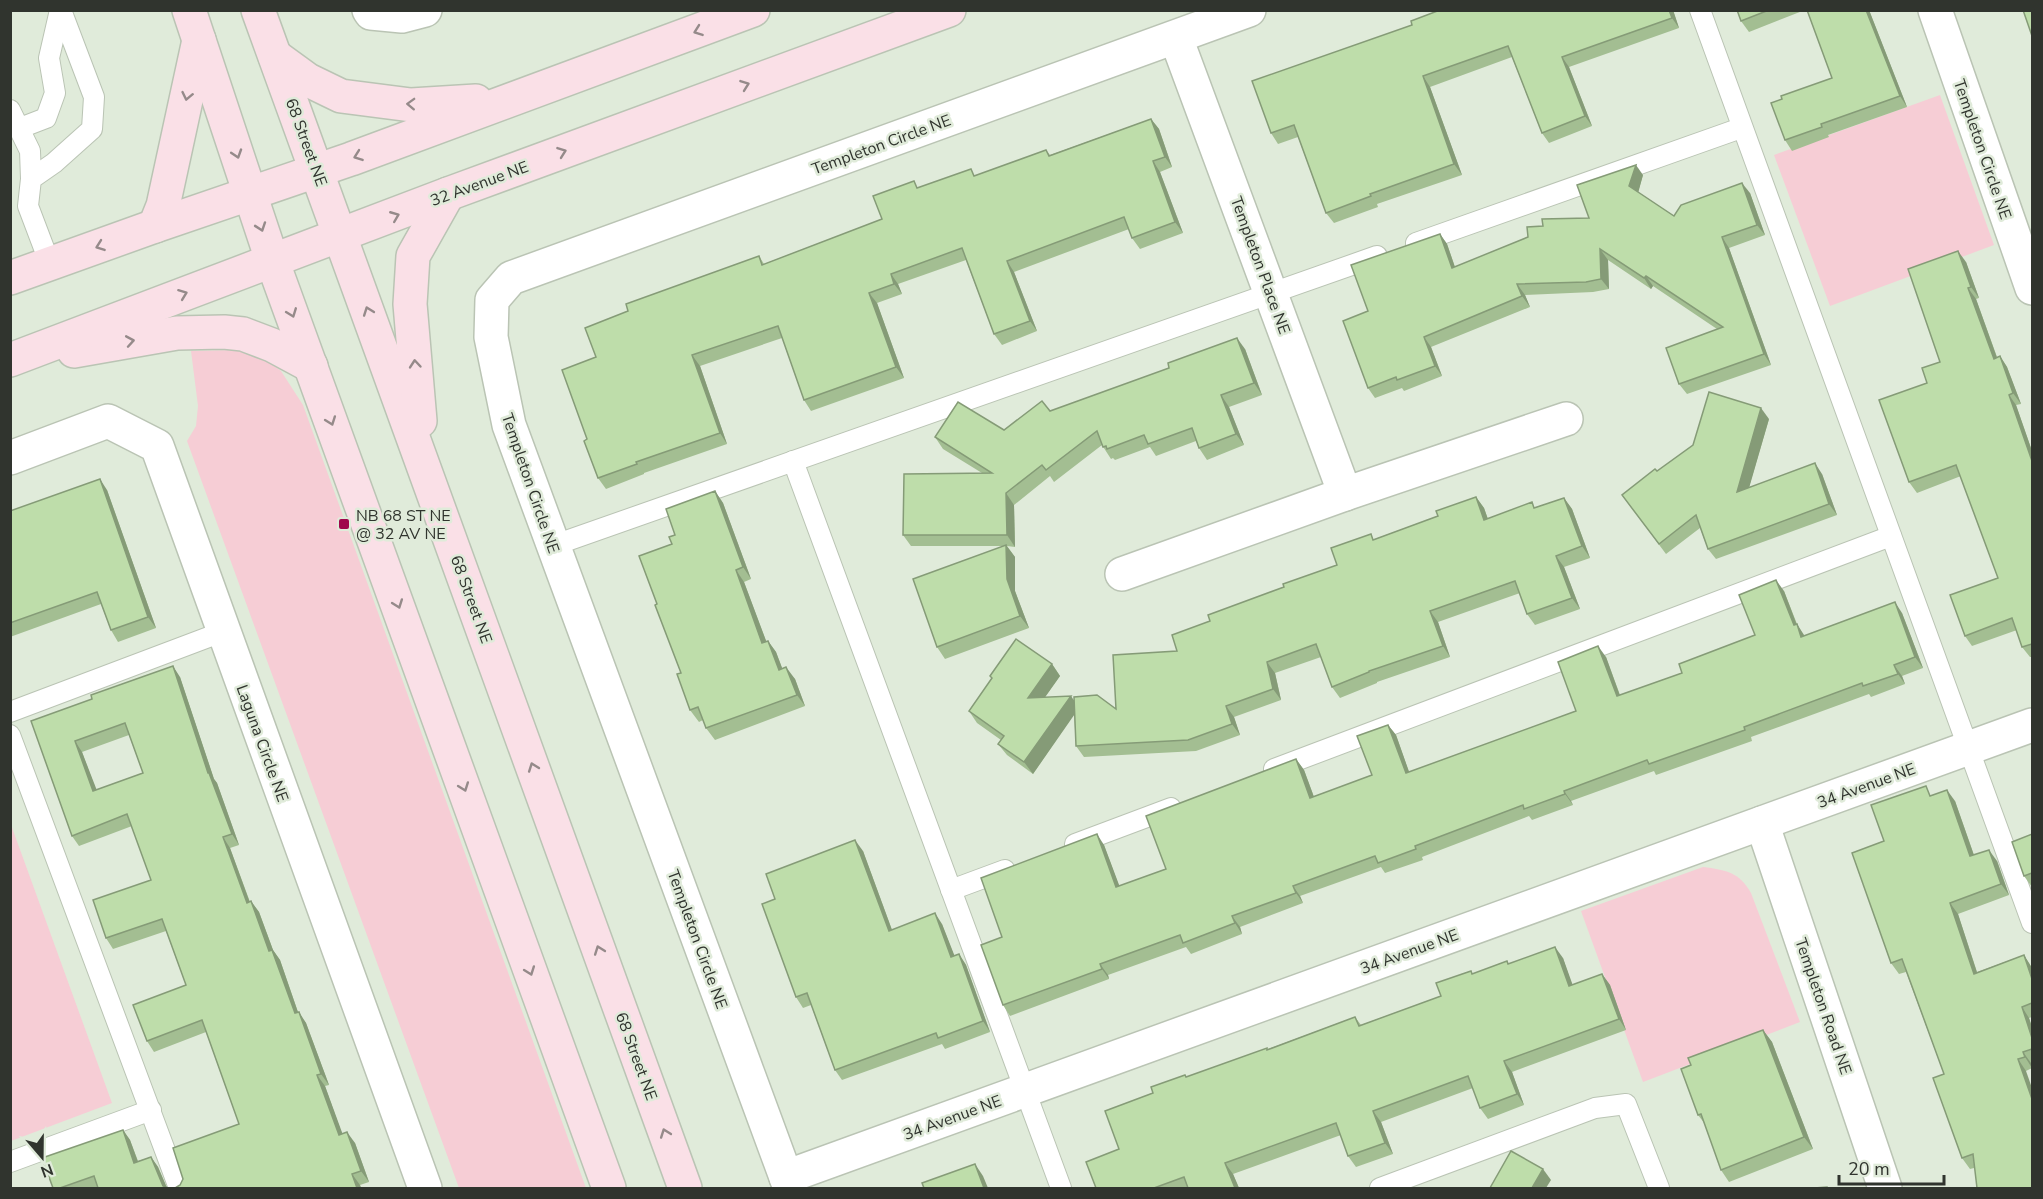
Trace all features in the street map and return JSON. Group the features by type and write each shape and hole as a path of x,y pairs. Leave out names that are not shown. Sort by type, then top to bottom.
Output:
{"main road":[{"name":"68 Street NE","path":"258,10 685,1188"},
{"path":"10,279 753,10"},
{"name":"32 Avenue NE","path":"10,361 448,194 949,10"},
{"path":"194,24 272,260 609,1188"},
{"path":"154,226 163,206 194,24"},
{"path":"275,56 308,80 341,96 411,105 511,99"},
{"path":"424,465 410,304 412,256 448,194"},
{"path":"10,361 177,333 225,332 243,334 272,345 311,366"}],"street":[{"path":"369,10 371,13 402,15 425,10"},
{"name":"Templeton Circle NE","path":"788,1183 509,425 490,337 492,300 511,278 1249,10"},
{"name":"Templeton Circle NE","path":"1935,10 2019,210 2032,288"},
{"name":"Templeton Place NE","path":"1176,38 1345,494"},
{"path":"1122,574 1345,494 1566,419"},
{"name":"Laguna Circle NE","path":"10,458 108,421 156,446 425,1188"},
{"name":"34 Avenue NE","path":"788,1183 1025,1090 2032,725"},
{"name":"Templeton Road NE","path":"1762,823 1885,1188"}],"lane":[{"path":"20,129 46,118 55,93 49,58 61,10"},
{"path":"30,179 54,163 92,129 94,97 61,10"},
{"path":"1700,10 1741,128 2032,922"},
{"path":"10,110 30,151 28,206 50,264"},
{"path":"552,546 1741,128"},
{"path":"793,461 1061,1188"},
{"path":"1253,777 1891,536"},
{"path":"10,712 222,632"},
{"path":"10,735 152,1110 179,1188"},
{"path":"1052,852 1186,802"},
{"path":"951,890 1018,865"},
{"path":"1380,1188 1595,1108 1626,1104 1659,1188"},
{"path":"10,1162 152,1110"}],"shaded area":[{"path":"1940,95 1994,245 1830,306 1774,155"},
{"path":"234,350 259,354 281,371 303,405 586,1188 459,1188 187,441 196,426 198,406 191,351"},
{"path":"10,822 112,1103 11,1141 10,1141"},
{"path":"1703,867 1719,869 1737,876 1751,893 1800,1022 1643,1082 1581,911"}],"building":[{"path":"1440,10 1669,10 1672,18 1562,57 1585,116 1542,133 1508,46 1423,76 1454,164 1370,194 1371,196 1326,213 1294,125 1271,133 1252,81 1412,25 1411,21"},
{"path":"1737,10 1769,10 1741,21"},
{"path":"1807,10 1866,10 1900,96 1821,124 1822,127 1785,140 1771,103 1782,99 1781,96 1832,78"},
{"path":"2023,10 2032,10 2032,36"},
{"path":"1151,119 1165,157 1153,161 1175,222 1132,238 1124,217 1007,261 1030,321 994,334 962,248 891,274 894,284 869,293 896,367 804,400 778,326 692,355 720,433 636,462 637,464 598,478 584,441 587,439 562,370 596,357 585,328 628,311 626,304 759,256 762,265 882,219 873,196 914,181 917,188 971,169 974,176 1046,150 1049,156"},
{"path":"1636,165 1629,186 1674,216 1681,205 1742,183 1757,225 1722,237 1764,354 1679,384 1666,348 1723,327 1646,276 1644,278 1600,249 1601,279 1586,282 1517,284 1522,296 1424,337 1435,366 1368,388 1343,321 1368,311 1351,265 1440,234 1452,268 1528,237 1527,227 1543,226 1542,219 1589,218 1577,185"},
{"path":"1958,251 1971,287 1968,288 1994,359 2000,356 2013,393 2009,395 2032,461 2032,644 2022,647 2012,618 1965,636 1950,595 1998,578 1956,465 1909,482 1879,400 1927,383 1922,368 1940,362 1908,269"},
{"path":"1237,338 1254,383 1221,395 1236,434 1199,448 1192,428 1148,444 1144,435 1107,449 1106,446 1103,447 1097,431 1046,470 1042,465 1006,493 1007,535 903,535 904,474 992,473 935,437 958,402 1004,430 1042,401 1050,411 1169,368 1168,363"},
{"path":"1709,392 1761,408 1737,492 1815,463 1829,504 1708,549 1696,515 1659,544 1622,495 1655,469 1657,471 1693,445"},
{"path":"100,479 148,617 111,630 97,592 10,623 10,511"},
{"path":"715,491 743,567 736,570 762,643 768,641 779,670 786,667 797,695 706,728 698,707 690,710 677,674 681,673 639,556 672,544 669,537 675,535 666,509"},
{"path":"1476,497 1484,520 1532,502 1534,508 1564,498 1582,546 1556,556 1572,598 1527,614 1515,581 1430,611 1443,646 1369,671 1332,687 1316,644 1267,662 1273,689 1226,706 1232,724 1188,740 1076,746 1074,697 1097,695 1116,709 1113,655 1177,651 1172,635 1210,621 1208,615 1337,565 1331,548 1371,534 1373,540 1438,516 1436,511"},
{"path":"1006,545 1007,579 1020,616 937,647 913,579"},
{"path":"1776,580 1801,637 1895,602 1915,657 1894,665 1898,674 1863,686 1862,683 1744,727 1745,730 1649,764 1647,760 1564,791 1565,794 1524,809 1523,805 1415,846 1416,849 1378,863 1375,856 1293,886 1296,893 1232,916 1235,923 1183,943 1180,935 1100,964 1102,969 1003,1005 981,945 1002,937 981,878 1097,834 1116,887 1166,869 1146,816 1296,759 1310,798 1372,775 1357,736 1388,725 1406,773 1576,711 1558,662 1598,646 1617,696 1682,673 1679,664 1755,635 1739,595"},
{"path":"1016,639 1052,664 1028,698 1071,696 1024,762 998,744 1004,736 969,711"},
{"path":"173,666 208,773 232,834 223,837 247,903 251,901 295,1013 299,1012 321,1074 317,1075 339,1135 347,1132 361,1171 352,1174 357,1188 175,1188 183,1179 173,1148 239,1124 202,1020 147,1041 133,1005 186,985 162,919 106,938 93,900 151,880 127,814 72,836 31,721 92,699 91,695","holes":["125,723 143,773 93,791 75,741"]},
{"path":"1926,786 1930,796 1947,790 1970,856 1989,850 2001,884 1950,903 1974,974 2024,955 2032,979 2032,1003 2022,1007 2032,1038 2032,1049 2023,1052 2025,1057 2018,1059 2032,1099 2032,1188 1977,1188 1973,1154 1962,1158 1933,1078 1944,1074 1902,959 1891,963 1852,853 1884,841 1871,805"},
{"path":"2032,834 2032,873 2024,876 2012,842"},
{"path":"855,840 889,931 935,913 951,957 959,954 983,1021 938,1038 936,1033 835,1070 807,993 796,997 762,904 775,899 766,874"},
{"path":"1555,947 1569,986 1602,974 1619,1019 1504,1061 1517,1094 1480,1108 1468,1076 1373,1111 1385,1143 1348,1156 1336,1123 1225,1163 1235,1188 1188,1188 1184,1177 1154,1188 1096,1188 1086,1162 1119,1149 1105,1111 1153,1093 1151,1087 1267,1048 1267,1050 1355,1017 1359,1026 1441,996 1436,983 1471,971 1472,974 1507,961 1508,964"},
{"path":"1763,1030 1804,1137 1721,1170 1701,1114 1698,1115 1681,1069 1691,1065 1688,1058"},
{"path":"123,1130 134,1163 151,1157 163,1186 168,1188 98,1188 94,1176 60,1188 53,1188 42,1158"},
{"path":"1511,1151 1543,1169 1532,1188 1490,1188"},
{"path":"975,1164 984,1188 924,1188 922,1183"}],"place":[{"name":"NB 68 ST NE @ 32 AV NE","path":"344,524"}]}
